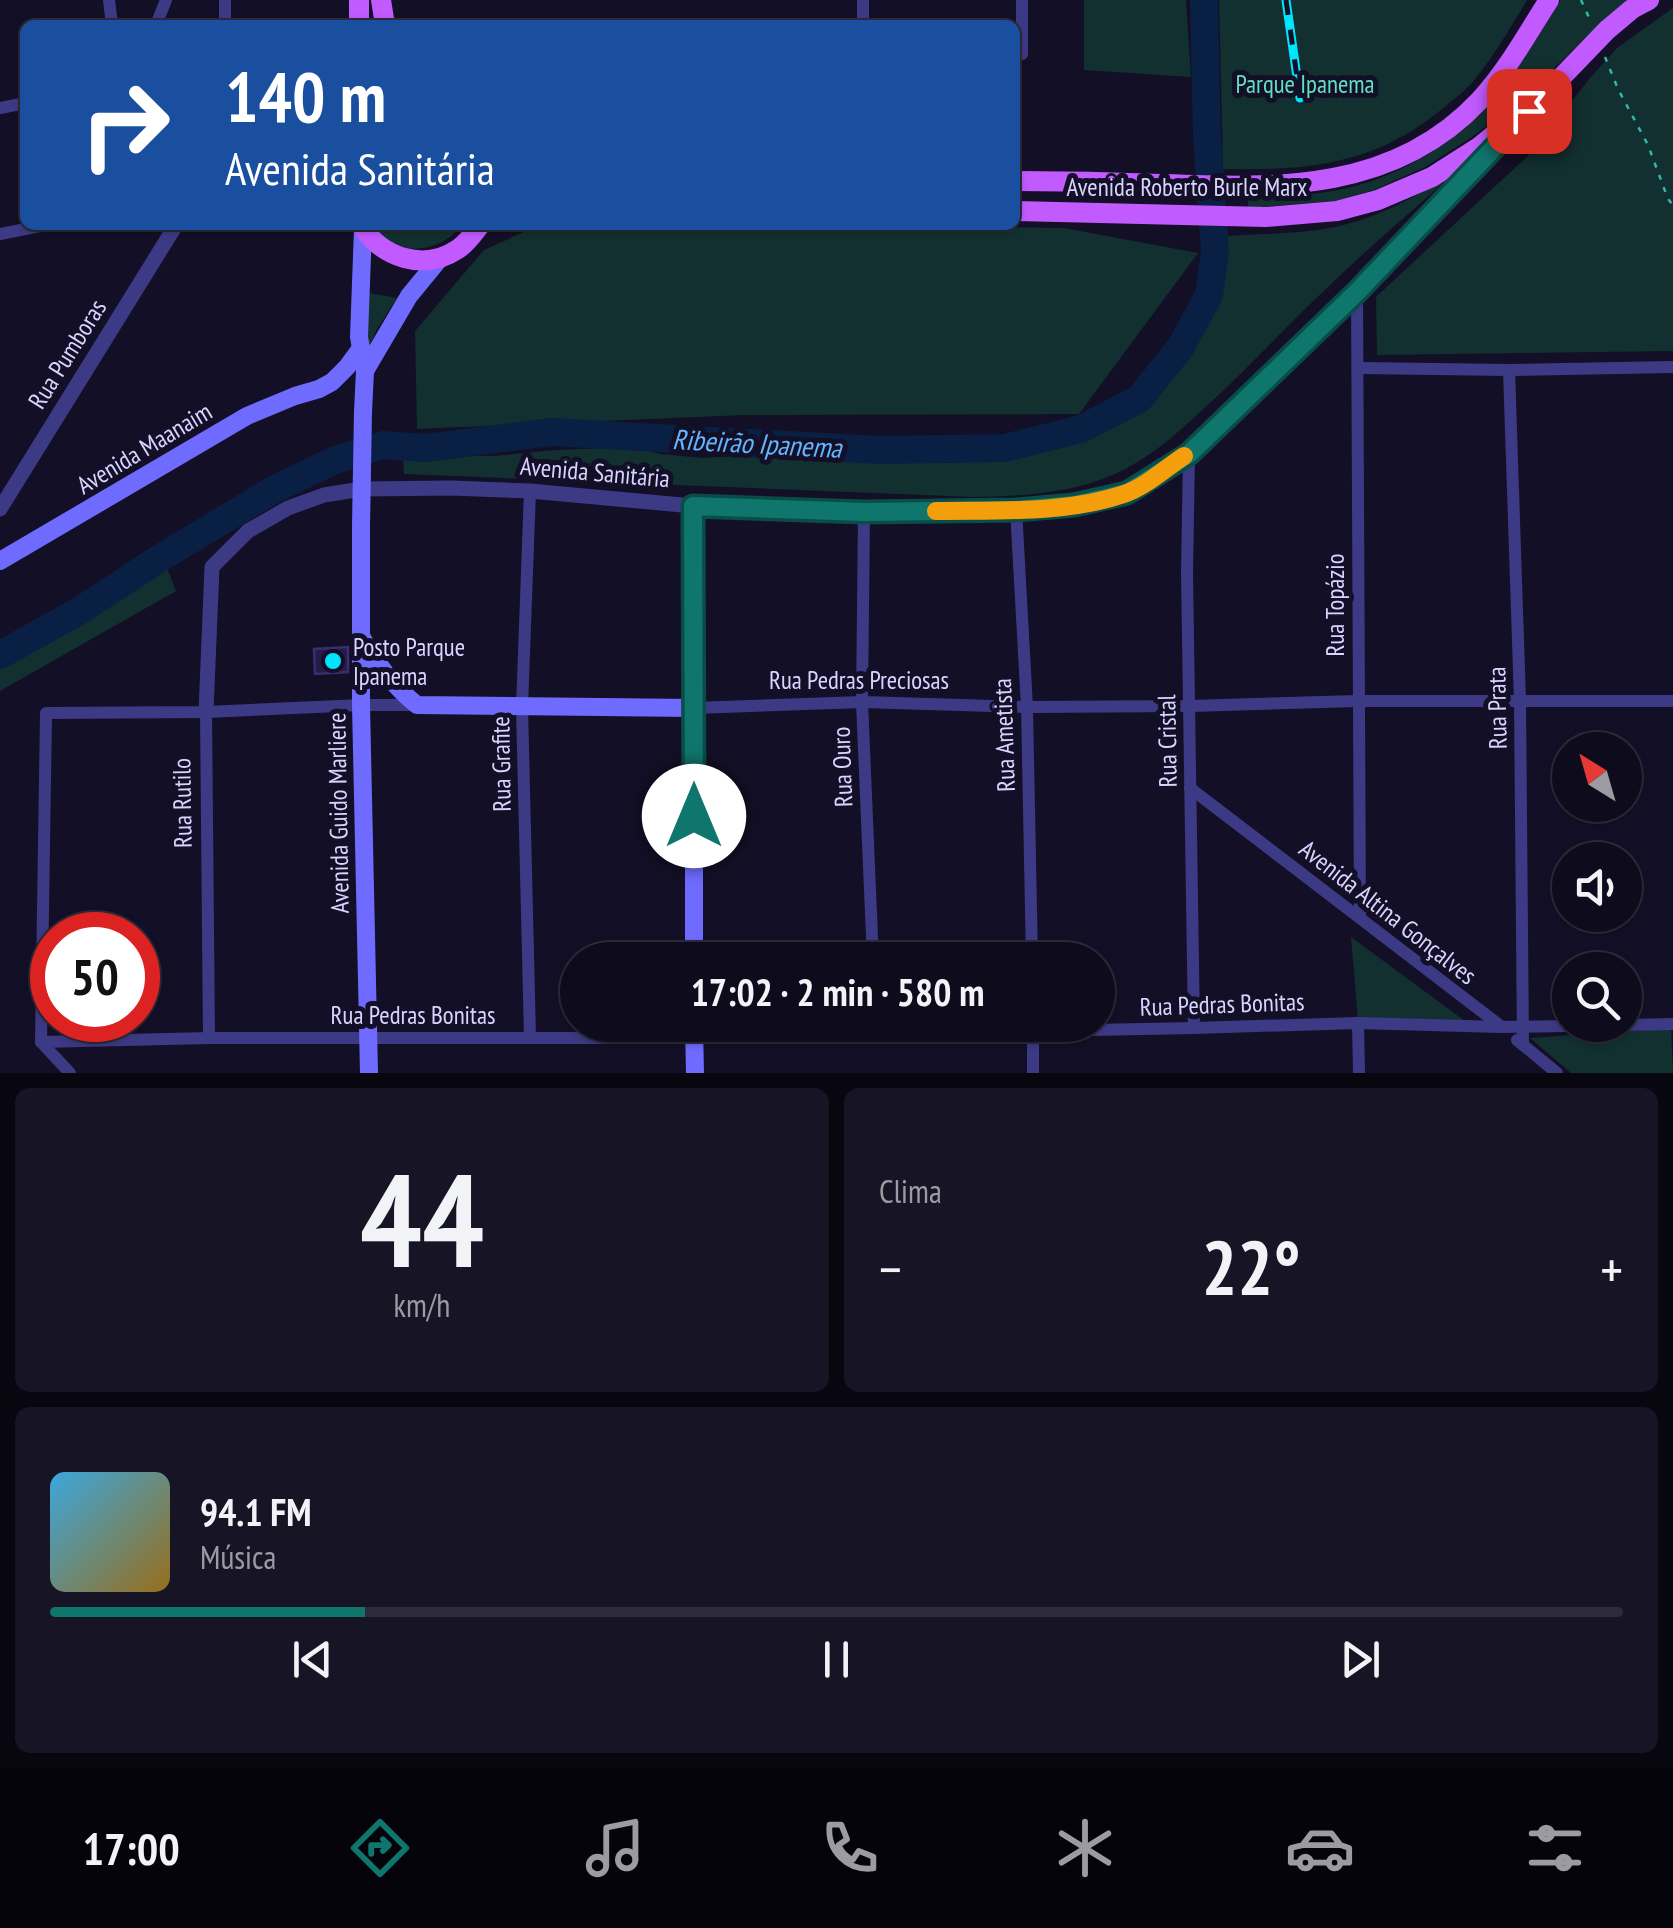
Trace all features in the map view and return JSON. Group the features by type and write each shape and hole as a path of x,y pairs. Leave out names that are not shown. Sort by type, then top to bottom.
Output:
{"main road":[{"name":"Avenida Roberto Burle Marx","path":"1020,181 1263,185 1330,180 1366,171 1434,140 1480,100 1549,0"},
{"name":"Avenida Roberto Burle Marx","path":"1020,211 1266,218 1337,211 1408,189 1479,146 1552,87 1598,38 1649,0"},
{"name":"Avenida Guido Marliere","path":"362,230 360,348 365,372 361,705 370,1073"},
{"path":"364,230 389,253 424,261 441,258 490,230"},
{"path":"461,248 476,230"},
{"name":"Avenida Guido Marliere","path":"365,372 409,296 441,258"},
{"name":"Avenida Maanaim","path":"0,561 247,416 319,389 341,374 360,348"},
{"path":"319,389 363,405"},
{"path":"361,636 385,673 417,705"},
{"name":"Rua Pedras Preciosas","path":"417,705 694,708"},
{"path":"694,708 694,942"},
{"path":"694,1042 695,1073"}],"street":[{"path":"1020,36 1022,0"},
{"name":"Avenida Sanitária","path":"212,567 248,531 288,508 324,495 362,489 530,491 693,506 864,512 1016,510 1074,505 1127,493 1189,454 1357,292 1552,87"},
{"name":"Rua Pumboras","path":"0,509 173,230"},
{"name":"Rua Topázio","path":"1357,292 1360,918"},
{"path":"1358,368 1673,367"},
{"name":"Rua Prata","path":"1510,370 1520,701 1523,1045"},
{"name":"Rua Cristal","path":"1189,454 1187,573 1194,1028"},
{"name":"Rua Grafite","path":"530,491 522,707 530,1037"},
{"path":"693,506 694,708"},
{"name":"Rua Ametista","path":"1016,510 1027,707 1032,942"},
{"name":"Rua Ouro","path":"864,512 862,702 872,942"},
{"name":"Rua Rutilo","path":"209,1038 206,712 212,567"},
{"name":"Rua Pedras Preciosas","path":"694,708 862,702 1027,707 1673,701"},
{"name":"Rua Pedras Preciosas","path":"44,912 46,713 417,705"},
{"name":"Avenida Altina Gonçalves","path":"1190,788 1557,1073"},
{"path":"1358,1023 1360,1073"},
{"name":"Rua Pedras Bonitas","path":"1115,1028 1358,1023 1552,1026"},
{"name":"Rua Pedras Bonitas","path":"1642,1025 1673,1024"},
{"name":"Rua Pedras Bonitas","path":"160,1039 560,1036"},
{"path":"42,1042 70,1073"},
{"path":"1033,1042 1033,1073"}],"path":[{"path":"1581,0 1673,205"}],"green space":[{"path":"1084,0 1186,0 1191,77 1084,70"},
{"name":"Parque Ipanema","path":"1219,0 1527,0 1471,84 1396,140 1343,160 1315,165 1223,169"},
{"path":"1561,0 1632,0 1586,37 1523,99 1425,167 1374,190 1335,201 1248,208 1248,199 1322,193 1358,185 1429,154 1490,104"},
{"path":"1673,8 1673,351 1377,355 1376,297 1533,151 1617,48"},
{"path":"1452,175 1342,274 1172,438 1127,468 1081,486 1027,495 973,497 404,474 403,456 493,456 632,447 703,458 984,461 1081,437 1124,419 1152,400 1174,376 1222,289 1227,236 1304,232 1362,220"},
{"path":"1020,227 1064,228 1198,253 1079,414 745,415 417,429 415,331 484,250 528,230"},
{"path":"375,230 458,230 441,242 415,249"},
{"path":"364,292 397,298 365,357"},
{"path":"167,568 176,591 0,691 0,658"},
{"path":"1351,937 1465,1021 1358,1019"},
{"path":"1671,1028 1673,1073 1571,1073 1530,1038 1552,1036 1552,1042 1642,1042 1642,1030"}],"building":[{"name":"Posto Parque Ipanema","path":"348,647 348,672 315,674 314,649"}],"waterway":[{"name":"Ribeirão Ipanema","path":"0,655 79,611 275,489 335,460 383,445 426,448 551,432 879,450 1005,448 1081,429 1139,399 1180,348 1209,295 1215,251 1207,138 1204,0"}],"railway":[{"path":"1286,0 1300,98"}],"slow traffic":[{"path":"936,511 1074,505 1127,493 1184,456"}],"place":[{"name":"Posto Parque Ipanema","path":"333,661"}],"route":[{"path":"694,816 693,506 864,512 1016,510 1074,505 1127,493 1189,454 1357,292 1529,111"}]}
